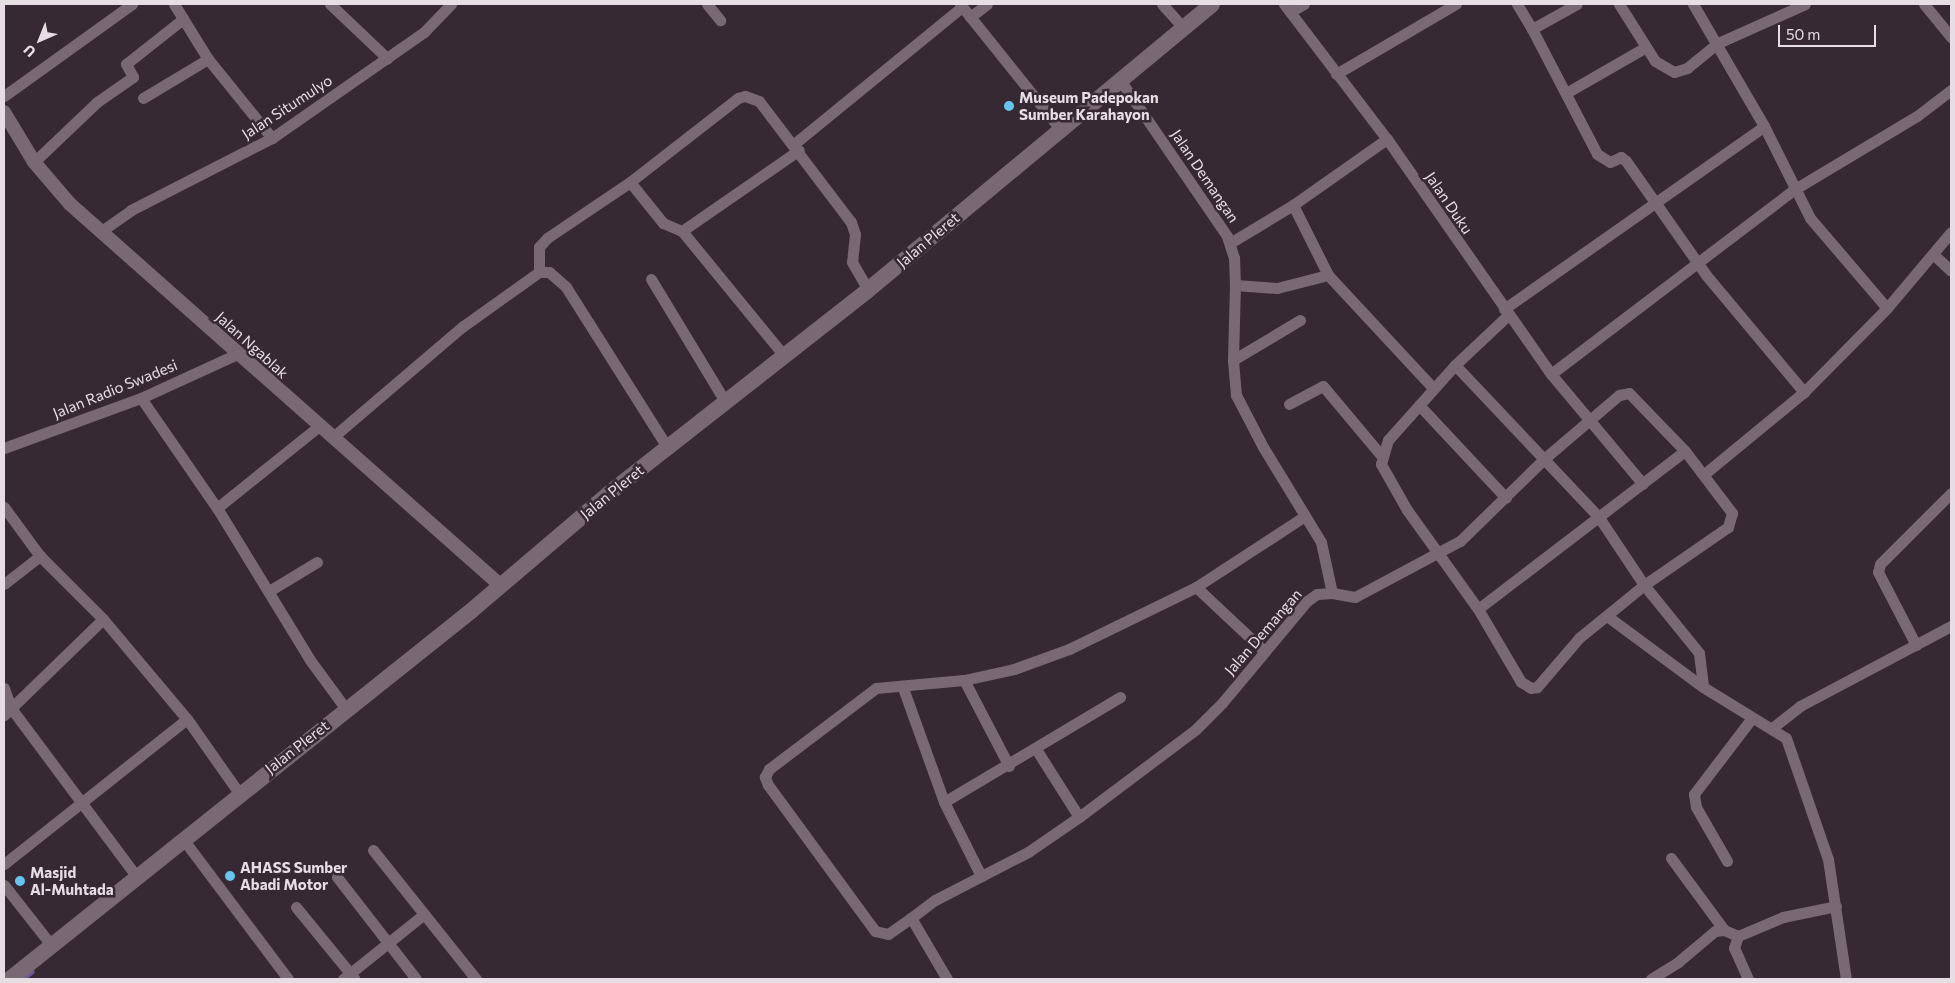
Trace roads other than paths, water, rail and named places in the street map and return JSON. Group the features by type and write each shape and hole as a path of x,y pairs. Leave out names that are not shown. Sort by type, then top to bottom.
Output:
{"main road":[{"name":"Jalan Pleret","path":"10,979 133,872 183,839 234,787 500,585 668,447 785,357 1212,4"}],"street":[{"path":"4,96 132,4"},
{"path":"174,4 208,59 272,138"},
{"path":"330,4 387,58"},
{"name":"Jalan Situmulyo","path":"100,232 131,210 272,138 432,26 451,4"},
{"path":"706,4 720,20"},
{"path":"970,17 987,4"},
{"path":"1162,4 1183,27"},
{"path":"1287,8 1304,4"},
{"path":"1336,74 1456,4"},
{"path":"1517,4 1597,154 1610,162 1621,157 1626,161 1698,263 1804,392"},
{"path":"1532,29 1576,4"},
{"path":"1618,4 1655,61 1674,72 1687,68 1718,43 1798,5"},
{"path":"1693,4 1718,43 1764,126 1810,218 1887,308"},
{"path":"1924,4 1951,37"},
{"path":"682,231 796,147 961,5 1061,130"},
{"name":"Jalan Duku","path":"1287,8 1388,139 1506,312 1551,374 1643,484"},
{"path":"34,162 97,102 133,78 126,64 183,19"},
{"path":"1566,93 1646,47"},
{"path":"143,98 208,59"},
{"name":"Jalan Demangan","path":"902,688 881,687 871,692 769,769 765,777 875,931 888,934 935,900 1018,858 1079,818 1196,729 1222,704 1263,650 1307,600 1317,594 1332,593 1326,552 1239,403 1233,360 1235,285 1230,244 1216,214 1120,80"},
{"path":"1551,374 1795,189 1917,116 1951,90"},
{"path":"538,272 539,247 547,238 630,182 738,98 745,96 759,101 796,147 850,222 855,234 854,268 868,290"},
{"name":"Jalan Ngablak","path":"4,112 34,162 66,200 237,354 500,585"},
{"path":"1332,593 1355,597 1439,555 1460,542 1545,458 1619,395 1629,393 1686,451 1732,513 1731,523 1644,585 1575,642 1542,684 1532,688 1521,682 1478,608 1439,555 1383,473 1381,455 1388,440 1433,388 1506,312 1656,201 1764,126"},
{"path":"1230,244 1293,206 1388,139"},
{"path":"630,182 663,223 682,231 785,357"},
{"path":"1293,206 1328,275 1433,388"},
{"path":"1704,474 1804,392 1887,308 1951,232"},
{"path":"1934,254 1951,271"},
{"path":"332,437 462,328 538,272 549,272 566,287 668,447"},
{"path":"1235,285 1277,288 1328,275"},
{"path":"651,279 726,403"},
{"path":"1233,360 1300,320"},
{"name":"Jalan Radio Swadesi","path":"4,448 141,398 237,354"},
{"path":"1455,365 1598,516 1644,585 1699,652 1703,686"},
{"path":"1289,404 1323,386 1381,455"},
{"path":"141,398 217,508 302,648 342,704"},
{"path":"1419,405 1506,498"},
{"path":"217,508 319,426"},
{"path":"1478,608 1686,451"},
{"path":"1916,645 1878,572 1880,564 1951,493"},
{"path":"4,507 40,556 103,619 187,719 234,787"},
{"path":"981,876 944,802 902,688 964,680 1014,669 1063,652 1196,587 1305,516"},
{"path":"4,584 40,556"},
{"path":"268,591 317,562"},
{"path":"1196,587 1263,650"},
{"path":"1607,616 1703,686 1786,738 1792,750 1828,859 1846,979"},
{"path":"8,712 103,619"},
{"path":"1772,728 1800,706 1951,626"},
{"path":"964,680 1009,766"},
{"path":"4,688 8,712 82,803 133,872"},
{"path":"944,802 1009,766 1120,697"},
{"path":"1728,861 1696,807 1694,794 1752,718"},
{"path":"4,864 187,719"},
{"path":"1036,749 1079,818"},
{"path":"183,839 288,979"},
{"path":"373,850 476,979"},
{"path":"1671,858 1724,930 1738,936 1783,917 1836,906"},
{"path":"337,877 416,979"},
{"path":"4,885 50,944"},
{"path":"296,907 350,977 388,942 424,914"},
{"path":"911,918 947,979"},
{"path":"1651,979 1678,962 1710,934 1724,930"},
{"path":"1738,936 1734,948 1748,979"}],"waterway":[{"path":"24,979 33,972"}],"place":[{"name":"Museum Padepokan Sumber Karahayon","path":"1009,106"},
{"name":"AHASS Sumber Abadi Motor","path":"230,876"},
{"name":"Masjid Al-Muhtada","path":"20,881"}]}
